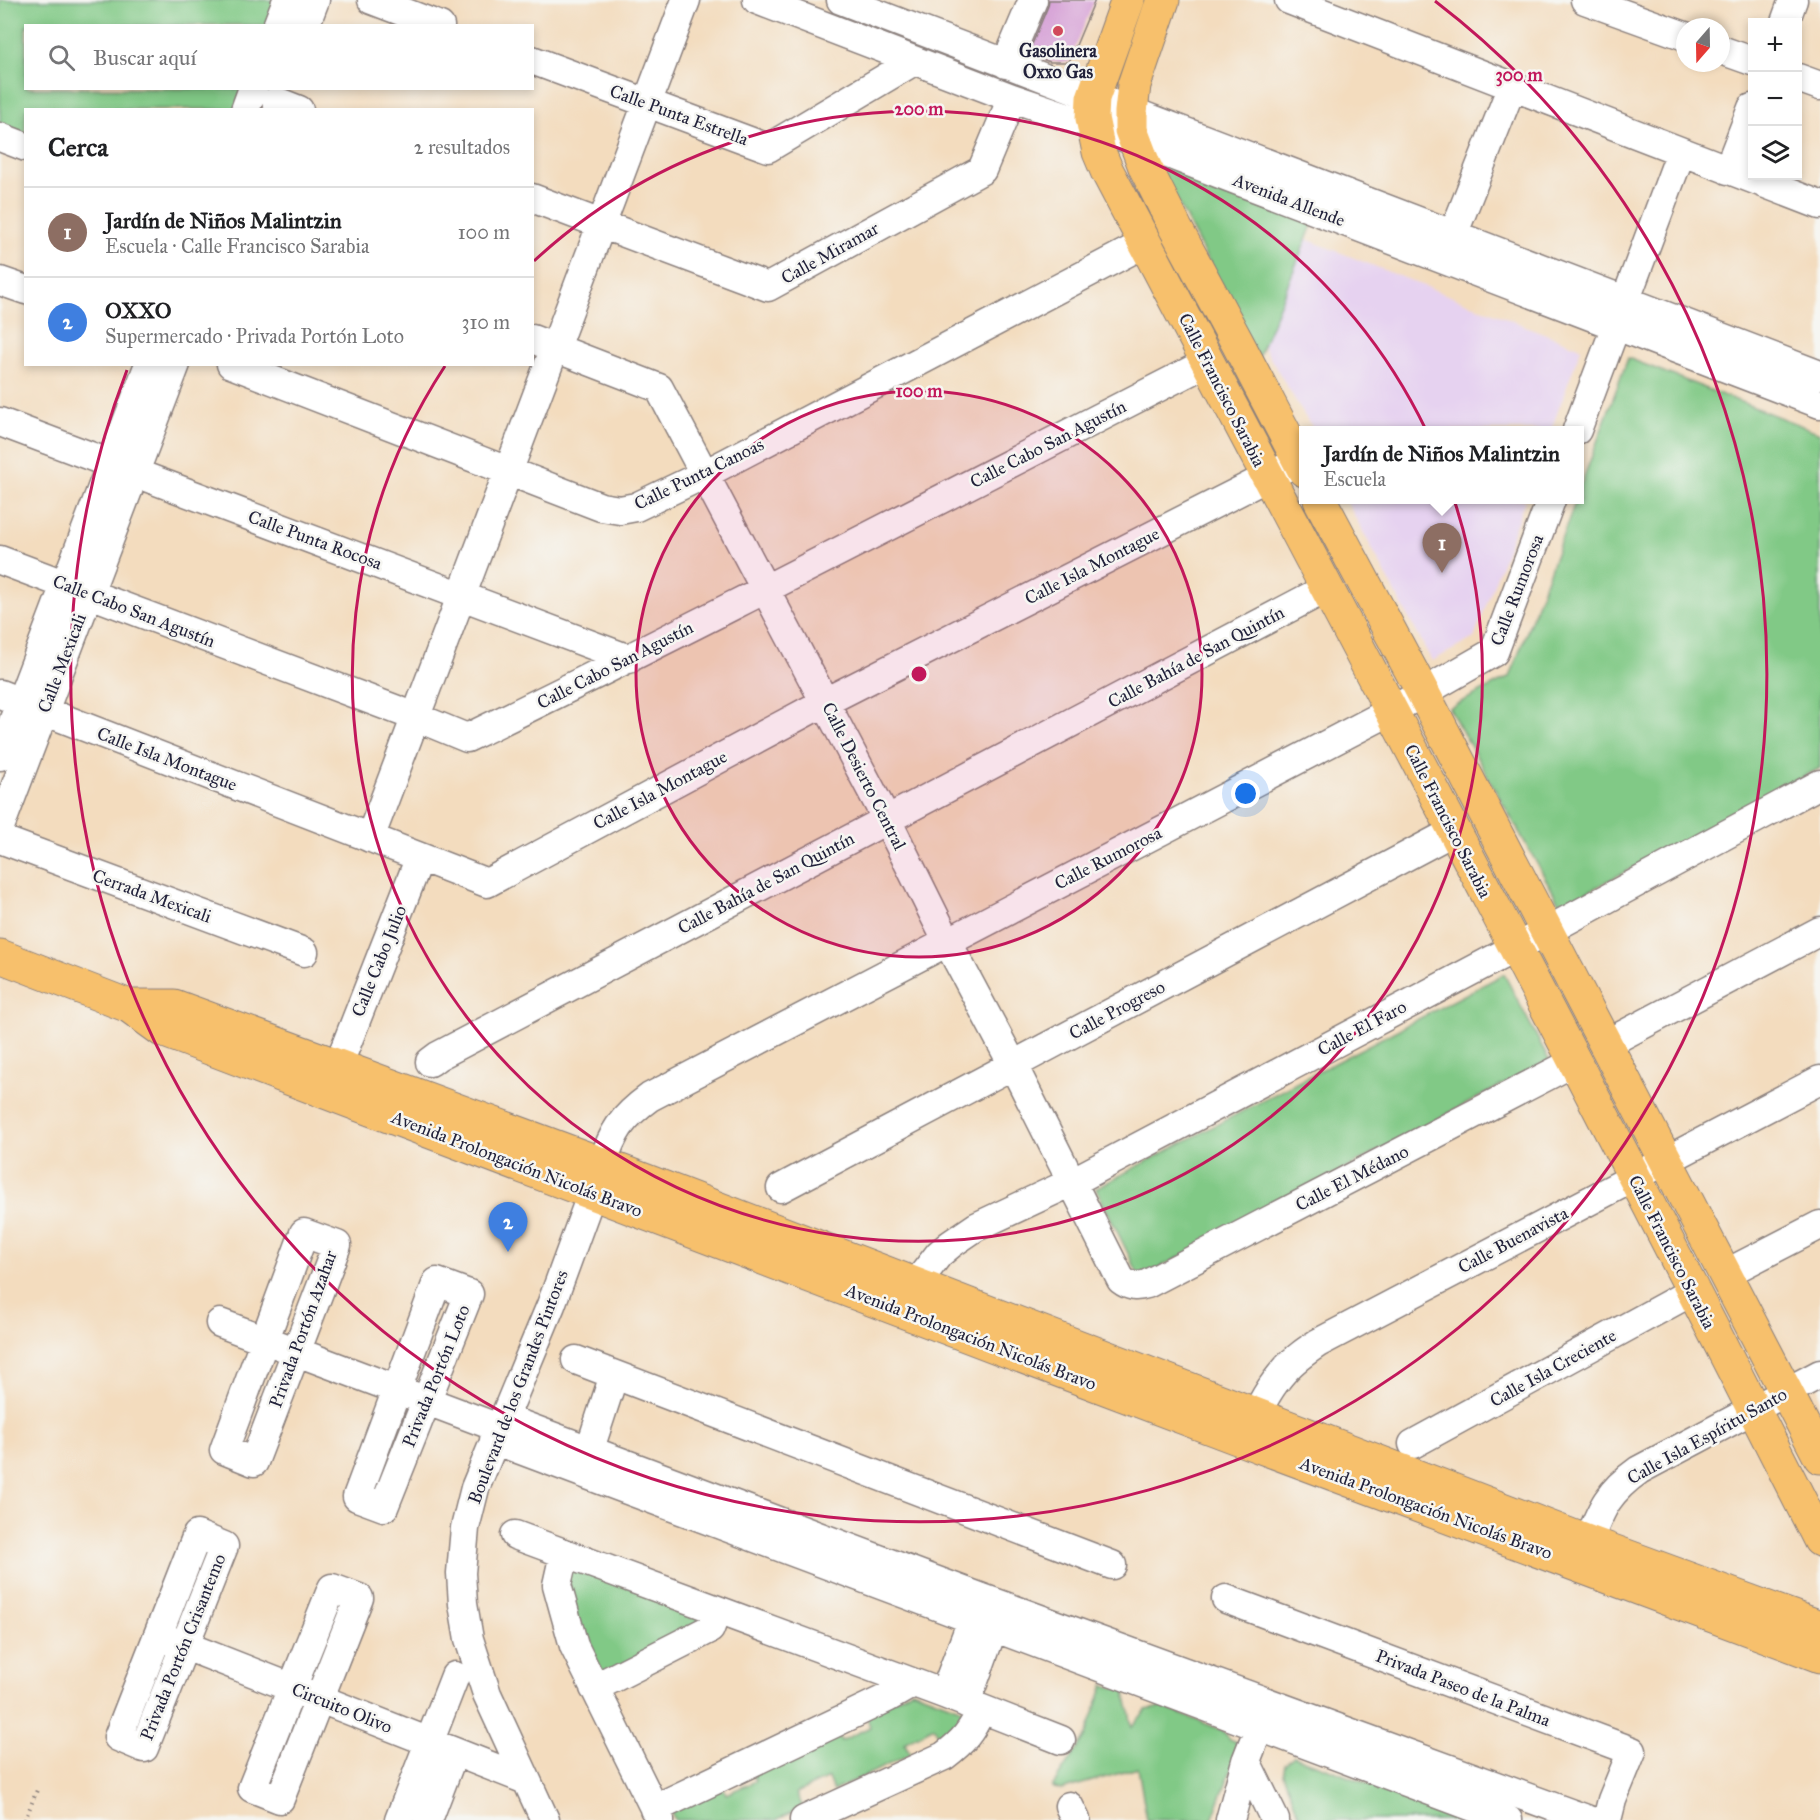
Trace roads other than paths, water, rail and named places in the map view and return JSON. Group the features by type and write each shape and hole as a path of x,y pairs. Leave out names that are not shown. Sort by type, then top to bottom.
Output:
{"main road":[{"path":"1094,112 1128,0"},
{"path":"1133,127 1134,85 1163,0"},
{"name":"Calle Francisco Sarabia","path":"1094,112 1099,152 1107,171 1454,831 1820,1540"},
{"name":"Calle Francisco Sarabia","path":"1133,127 1145,167 1299,461"},
{"name":"Calle Francisco Sarabia","path":"1322,504 1423,693 1820,1457"},
{"name":"Avenida Prolongación Nicolás Bravo","path":"0,956 129,1006 162,1030 915,1285 1250,1428 1588,1542 1820,1627"},
{"name":"Avenida Prolongación Nicolás Bravo","path":"129,1006 174,1005 338,1066 597,1179 1250,1428 1820,1656"}],"street":[{"path":"278,24 287,0"},
{"path":"306,24 315,0"},
{"path":"372,0 435,24"},
{"path":"370,838 509,471 544,343 602,224 686,0"},
{"name":"Avenida Allende","path":"756,0 1012,98 1094,112"},
{"name":"Avenida Allende","path":"841,0 1006,64 1094,112 1133,127 1621,313 1820,375"},
{"path":"1006,64 1033,0"},
{"path":"1289,0 1820,205"},
{"path":"1585,0 1676,33"},
{"path":"1786,18 1793,0"},
{"path":"1730,53 1748,60"},
{"name":"Calle Punta Estrella","path":"534,61 768,148 914,61"},
{"path":"1802,80 1820,86"},
{"path":"1453,235 1512,86"},
{"name":"Calle Miramar","path":"534,199 768,287 982,170 1012,98"},
{"path":"251,108 276,99"},
{"path":"1728,170 1748,118"},
{"name":"Avenida Allende","path":"1133,127 1453,235 1820,404"},
{"path":"0,137 24,146"},
{"path":"1579,426 1682,152"},
{"name":"Calle Punta Canoas","path":"236,366 601,507 620,510 636,507 705,474 1145,243"},
{"path":"0,281 24,289"},
{"name":"Calle Desierto Central","path":"544,343 659,388 887,820 1121,1280 1128,1285"},
{"name":"Calle Cabo San Agustín","path":"0,560 467,738 629,659 1208,362"},
{"name":"Calle Mexicali","path":"0,756 21,703 76,589 122,468 148,366"},
{"name":"Calle Mexicali","path":"122,468 175,366"},
{"name":"Calle Punta Rocosa","path":"0,422 629,659"},
{"name":"Calle Isla Montague","path":"21,703 487,883 825,702 1267,477 1299,466"},
{"name":"Calle Rumorosa","path":"597,1179 611,1138 634,1108 650,1097 1391,711 1494,652 1550,504"},
{"name":"Calle Bahía de San Quintín","path":"430,1062 1327,588"},
{"name":"Calle Mexicali","path":"0,827 21,703"},
{"name":"Calle El Faro","path":"915,1285 939,1254 968,1233 1072,1182 1820,784"},
{"name":"Calle Progreso","path":"781,1188 1454,831"},
{"name":"Cerrada Mexicali","path":"0,839 304,952"},
{"name":"Calle Cabo Julio","path":"338,1066 420,857"},
{"path":"1606,1044 1820,931"},
{"name":"Calle El Médano","path":"1128,1285 1138,1287 1147,1284 1574,1062"},
{"name":"Calle Buenavista","path":"1250,1428 1284,1370 1318,1343 1820,1080"},
{"name":"Boulevard de los Grandes Pintores","path":"545,1820 488,1694 469,1639 461,1573 465,1528 475,1488 551,1305 597,1179"},
{"path":"1725,1274 1820,1225"},
{"name":"Privada Portón Azahar","path":"304,1233 337,1245 254,1462 224,1450 265,1340 304,1233"},
{"name":"Privada Portón Loto","path":"437,1282 469,1294 384,1507 357,1497 397,1389 437,1282"},
{"name":"Calle Isla Creciente","path":"1413,1444 1693,1291"},
{"path":"220,1323 1264,1714 1589,1820"},
{"path":"576,1360 1112,1565"},
{"name":"Calle Isla Espíritu Santo","path":"1588,1542 1600,1511 1613,1492 1639,1470 1820,1374"},
{"path":"592,1463 621,1377"},
{"name":"Privada Portón Crisantemo","path":"197,1535 224,1546 184,1645 144,1748 118,1737 197,1535"},
{"path":"515,1535 1061,1740"},
{"path":"564,1554 557,1585 574,1646 657,1815 913,1683"},
{"path":"332,1588 359,1598 280,1799 252,1788 292,1688 332,1588"},
{"name":"Privada Paseo de la Palma","path":"1226,1599 1632,1751 1612,1800 1607,1820"},
{"path":"594,1688 710,1629 717,1610"},
{"path":"804,1820 944,1756 962,1742 972,1729 964,1702 987,1612"},
{"name":"Circuito Olivo","path":"158,1635 526,1780"},
{"path":"428,1820 455,1677"},
{"path":"1230,1820 1246,1761 1264,1714"},
{"path":"1264,1714 1508,1820"},
{"path":"399,1820 442,1747"},
{"path":"1246,1761 1275,1820"}],"place":[{"name":"Gasolinera Oxxo Gas","path":"1058,31"},
{"name":"Jardín de Niños Malintzin","path":"1442,573"},
{"name":"OXXO","path":"508,1252"}]}
